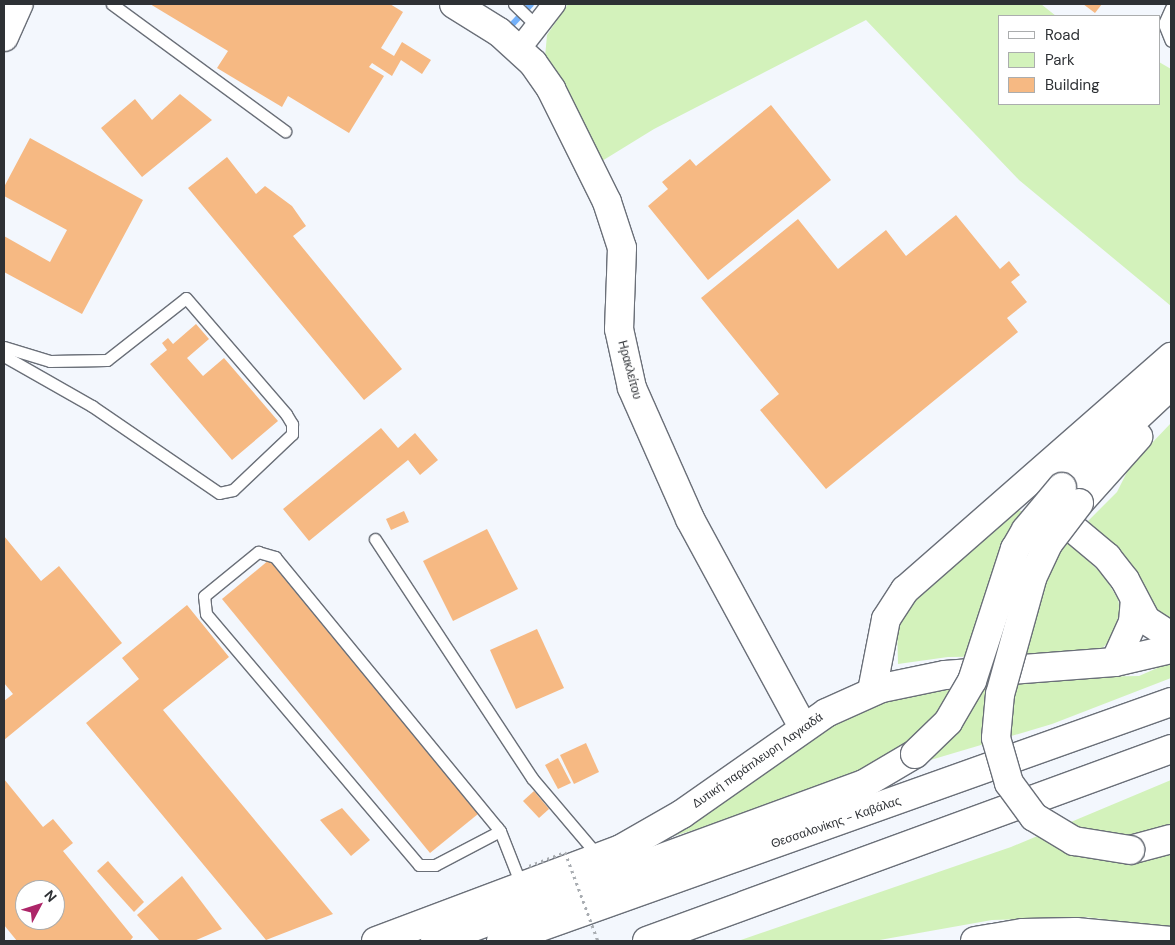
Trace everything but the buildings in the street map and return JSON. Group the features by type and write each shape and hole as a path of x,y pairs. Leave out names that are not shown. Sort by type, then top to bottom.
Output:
{"main road":[{"path":"4,37 19,4"},
{"name":"Ηρακλείτου","path":"454,4 520,48 551,89 621,238 619,329 641,410 721,581 803,727"},
{"path":"872,691 886,619 896,601 1021,486 1171,357"},
{"path":"1171,385 1071,495 1032,579 1000,694 996,738 1009,783 1034,816 1074,841 1130,850 1171,839"},
{"path":"435,941 864,784 915,754 948,722 968,688 983,656 1015,549 1026,530 1071,495 1171,402"},
{"path":"1021,486 1107,557 1125,580 1141,610 1167,646"},
{"path":"1114,662 1133,622 1141,610"},
{"name":"Δυτική παράπλευρη Λαγκαδά","path":"376,941 526,877 600,859 682,814 803,727 872,691 945,675 1114,662 1167,646"},
{"name":"Θεσσαλονίκης - Καβάλας","path":"501,941 1171,702"},
{"path":"647,941 1171,749"},
{"path":"975,941 1023,933 1076,932 1171,940"}],"street":[{"path":"520,48 554,4"}],"lane":[{"path":"112,4 285,131"},
{"path":"514,4 537,26"},
{"path":"1171,8 1164,24 1171,41"},
{"path":"4,347 50,361 107,360 186,298 286,414 292,424 292,434 233,490 219,493 100,411 4,356"},
{"path":"375,539 532,778 600,859"},
{"path":"500,831 435,865 419,865 206,614 204,596 252,555 270,553 500,831 526,877"}],"path":[{"path":"526,877 564,852 598,941"}],"green space":[{"path":"568,4 1041,4 1055,15 998,15 998,105 1160,105 1160,63 1171,69 1171,306 1019,180 866,20 654,129 602,161 545,57 547,35"},
{"path":"1171,423 1171,624 1159,613 1129,561 1088,521 1117,492 1130,466"},
{"path":"1014,509 1028,513 1076,549 1104,576 1118,599 1120,611 1111,640 1101,649 1048,656 948,657 898,664 897,626 914,598"},
{"path":"1171,662 1171,678 1052,724 647,844 863,700 958,679 1139,676"},
{"path":"1171,780 1171,941 1108,941 1104,919 1085,917 992,920 874,941 738,941 1011,847"}],"waterway":[{"path":"507,30 531,4"}]}
